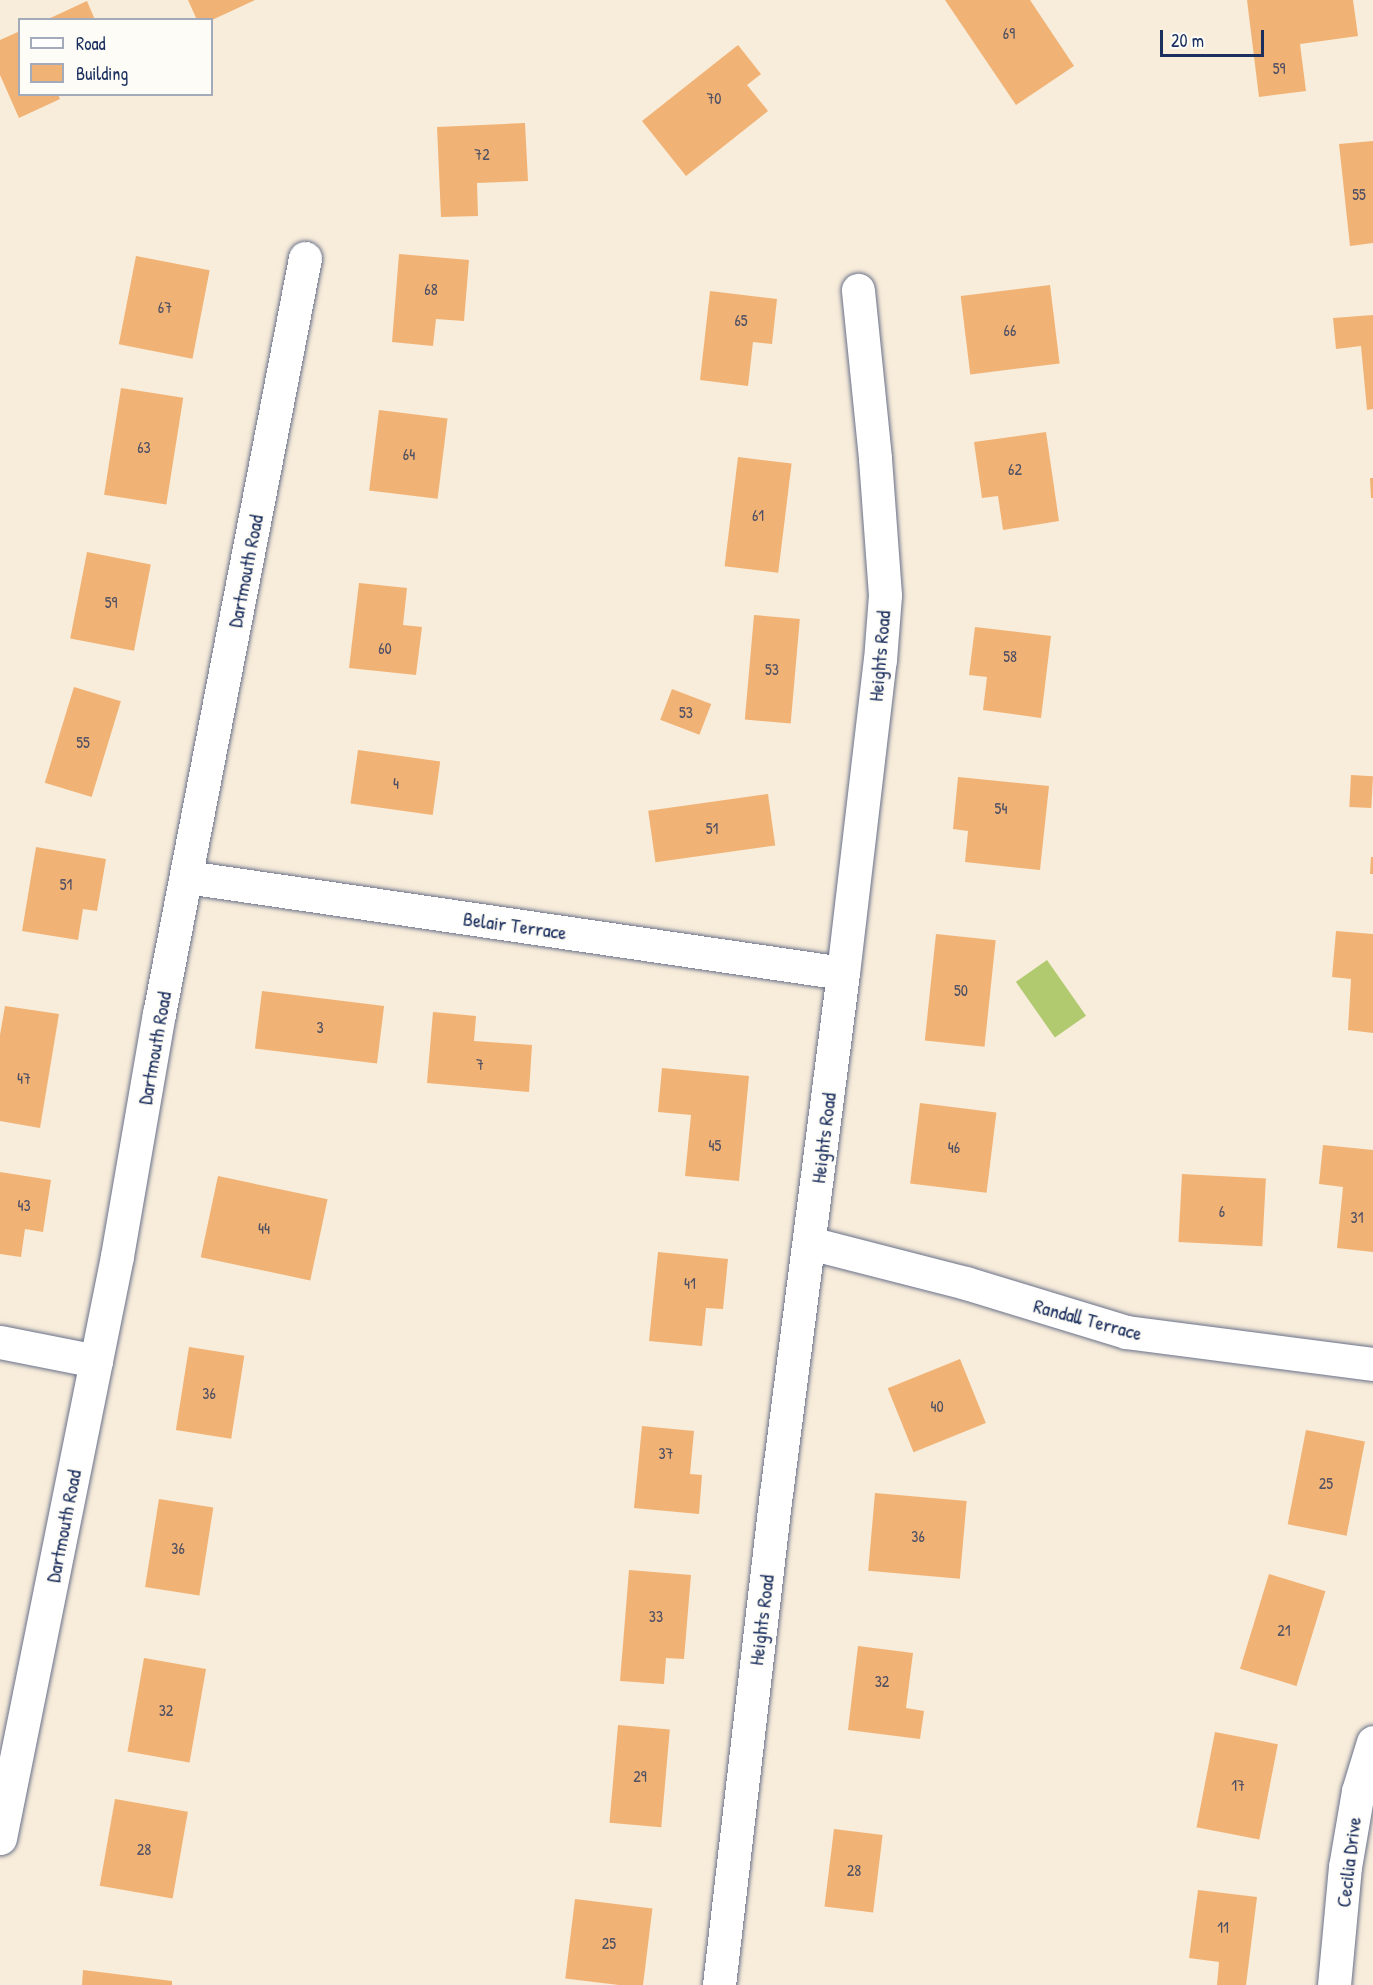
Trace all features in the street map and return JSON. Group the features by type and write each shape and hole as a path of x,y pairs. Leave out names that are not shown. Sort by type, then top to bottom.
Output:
{"street":[{"name":"Dartmouth Road","path":"0,1838 96,1361 305,258"},
{"name":"Heights Road","path":"719,1985 776,1494 810,1243 880,660 885,595 875,458 858,290"},
{"name":"Belair Terrace","path":"187,877 843,974"},
{"name":"Randall Terrace","path":"810,1243 966,1283 1126,1332 1373,1364"},
{"path":"0,1342 96,1361"},
{"name":"Cecilia Drive","path":"1334,1985 1345,1867 1358,1791 1373,1742"}],"green space":[{"path":"1047,960 1086,1016 1055,1037 1016,982"}],"building":[{"path":"188,0 255,0 213,20 196,18"},
{"path":"945,0 1030,0 1074,66 1016,105"},
{"path":"1247,0 1353,0 1358,36 1300,44 1306,91 1259,97"},
{"path":"87,1 94,18 50,18"},
{"path":"18,32 18,96 59,96 60,99 19,118 0,75 0,40"},
{"path":"738,45 761,74 747,85 768,111 686,176 642,121"},
{"path":"525,123 528,181 477,183 478,216 441,217 437,127"},
{"path":"1373,141 1373,243 1350,246 1339,144"},
{"path":"399,254 469,260 464,321 436,319 433,346 392,342"},
{"path":"136,256 210,270 192,359 119,344"},
{"path":"1050,285 1060,363 970,374 961,296"},
{"path":"710,291 777,299 772,344 753,342 748,386 700,380"},
{"path":"1373,315 1373,409 1367,410 1361,346 1336,349 1333,318"},
{"path":"121,388 183,398 166,505 104,495"},
{"path":"379,410 447,418 438,499 369,490"},
{"path":"1046,432 1059,521 1003,530 998,496 982,498 974,442"},
{"path":"738,457 792,464 778,573 725,566"},
{"path":"1370,478 1373,478 1373,498 1371,498"},
{"path":"87,552 151,564 134,651 70,638"},
{"path":"359,583 407,588 403,625 422,627 416,675 349,668"},
{"path":"754,615 800,619 791,724 745,720"},
{"path":"975,627 1051,636 1041,718 983,710 987,677 969,675"},
{"path":"74,687 121,701 92,797 45,783"},
{"path":"672,689 711,704 699,735 660,720"},
{"path":"358,750 440,762 433,815 350,803"},
{"path":"1351,775 1373,776 1371,808 1349,807"},
{"path":"958,777 1049,786 1040,870 965,862 968,831 953,829"},
{"path":"768,794 775,845 655,862 648,811"},
{"path":"36,847 106,859 97,911 83,909 78,940 22,931"},
{"path":"1371,857 1373,857 1373,874 1370,874"},
{"path":"1336,931 1373,934 1373,1033 1348,1030 1351,979 1332,977"},
{"path":"936,934 996,940 984,1047 925,1040"},
{"path":"262,991 384,1006 377,1064 255,1049"},
{"path":"5,1006 59,1014 40,1128 0,1121 0,1035"},
{"path":"433,1012 476,1016 474,1041 532,1045 529,1092 427,1083"},
{"path":"662,1068 749,1076 739,1181 685,1176 691,1115 658,1112"},
{"path":"920,1103 996,1112 987,1193 910,1183"},
{"path":"1323,1145 1373,1150 1373,1252 1337,1248 1343,1187 1319,1184"},
{"path":"0,1172 51,1180 43,1232 25,1229 21,1257 0,1254"},
{"path":"1182,1174 1266,1178 1262,1246 1178,1242"},
{"path":"218,1176 328,1199 310,1280 201,1257"},
{"path":"658,1252 728,1259 723,1309 706,1308 702,1346 649,1341"},
{"path":"189,1347 244,1356 231,1439 176,1430"},
{"path":"960,1359 986,1423 914,1452 888,1388"},
{"path":"642,1426 694,1431 690,1474 702,1475 699,1514 634,1508"},
{"path":"1306,1430 1365,1441 1347,1536 1288,1524"},
{"path":"875,1493 967,1501 960,1579 868,1571"},
{"path":"159,1499 213,1508 199,1596 145,1587"},
{"path":"629,1570 691,1575 684,1659 666,1658 664,1684 620,1681"},
{"path":"1269,1574 1325,1591 1296,1686 1240,1669"},
{"path":"858,1646 913,1653 906,1708 924,1711 920,1739 848,1730"},
{"path":"144,1658 206,1669 190,1762 128,1752"},
{"path":"618,1725 670,1730 661,1827 609,1823"},
{"path":"1215,1732 1278,1744 1259,1839 1196,1827"},
{"path":"115,1799 188,1812 173,1899 100,1886"},
{"path":"834,1829 883,1835 873,1912 824,1906"},
{"path":"1198,1890 1257,1897 1246,1985 1217,1985 1219,1962 1189,1958"},
{"path":"575,1899 652,1909 643,1985 619,1985 565,1978"},
{"path":"83,1970 172,1981 172,1985 82,1985"}]}
